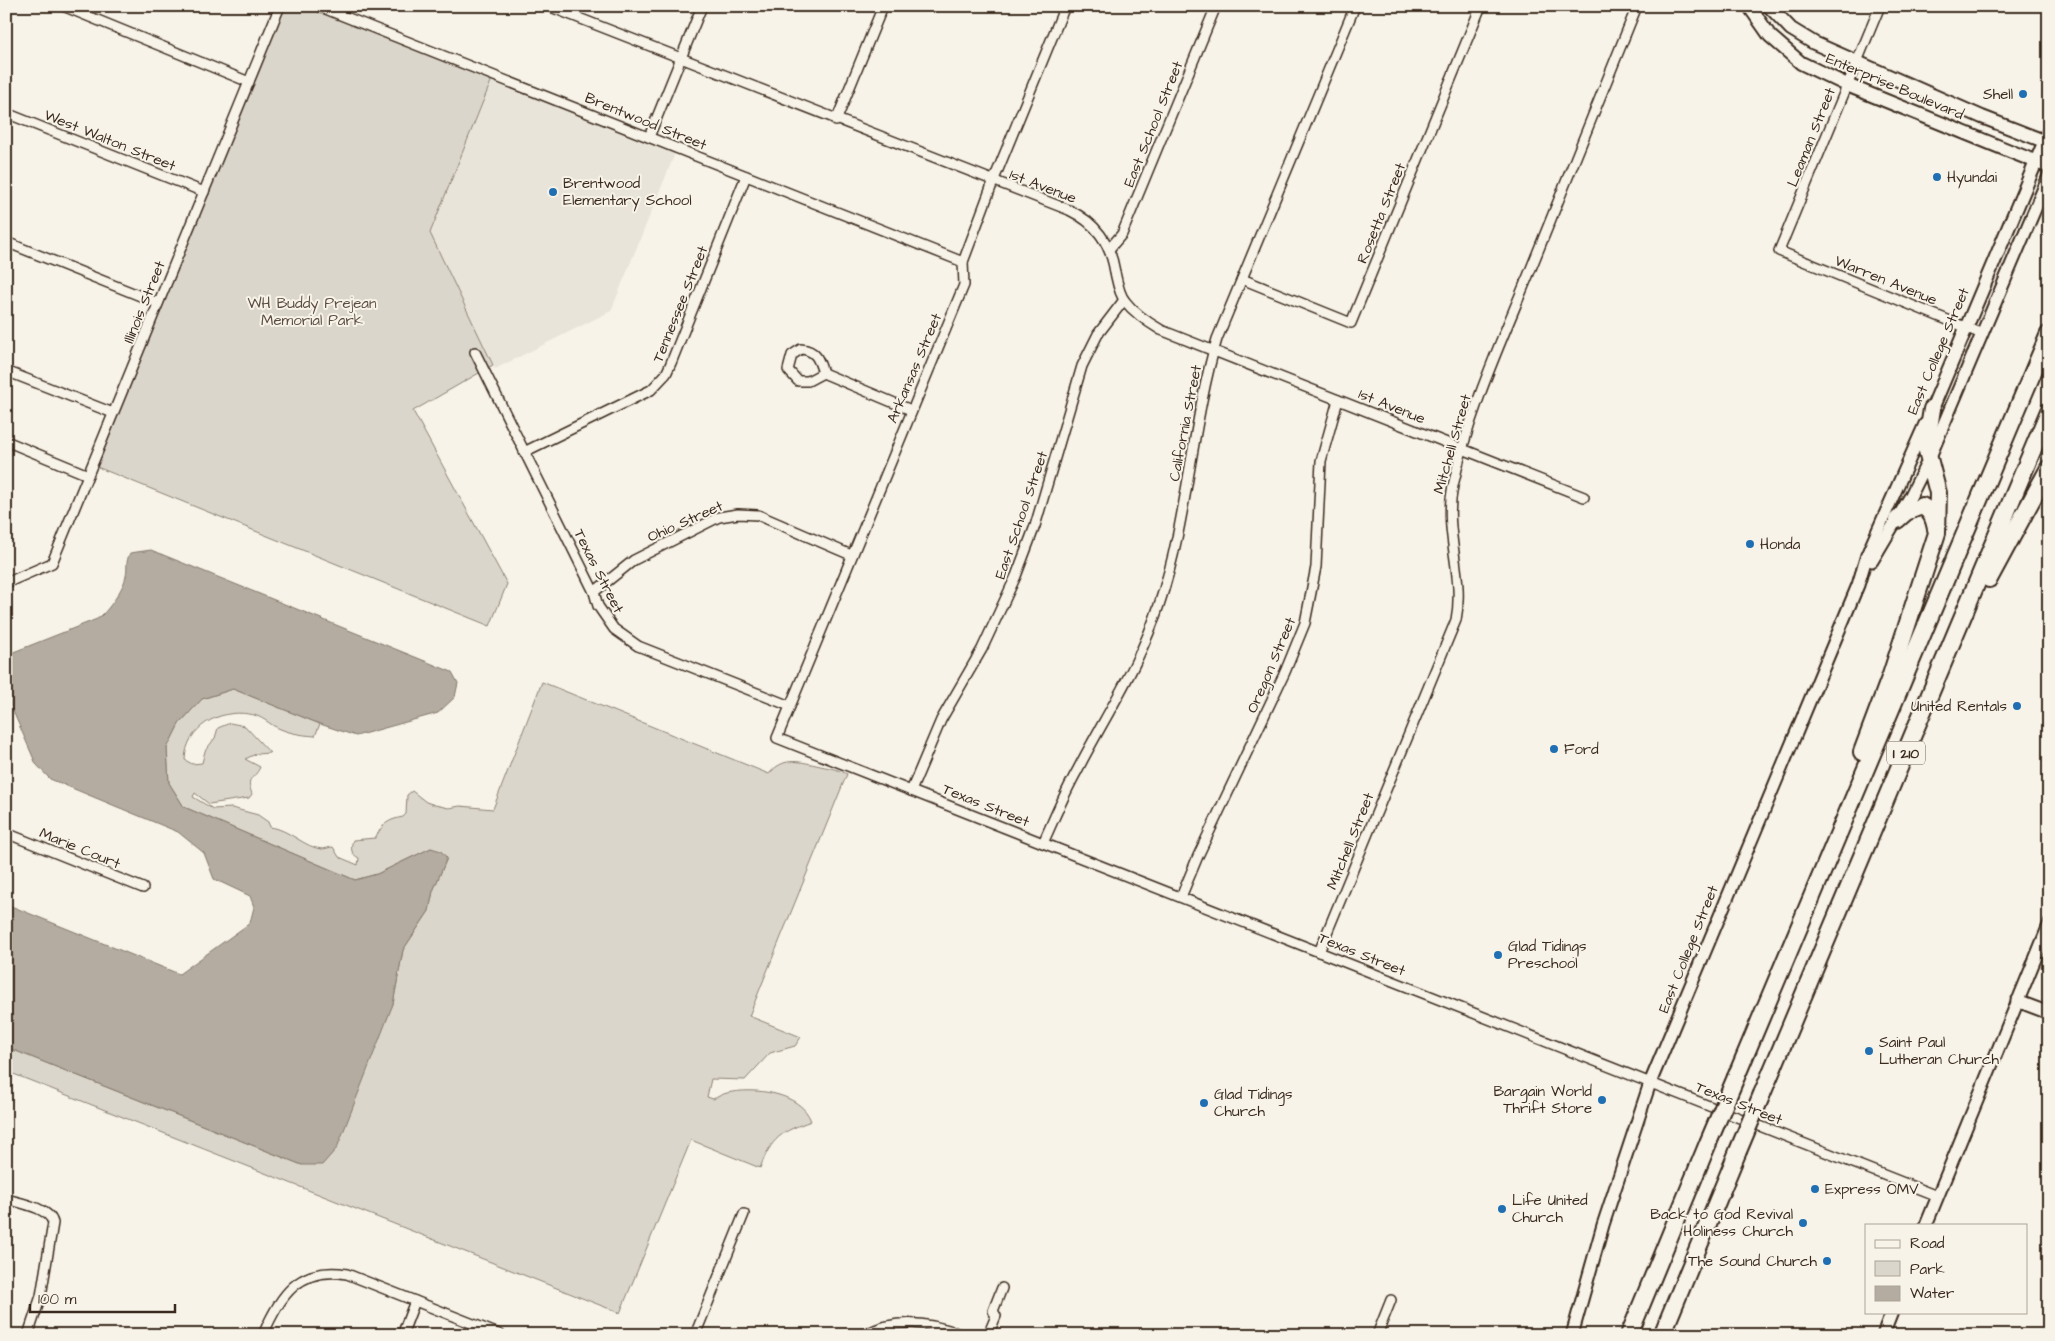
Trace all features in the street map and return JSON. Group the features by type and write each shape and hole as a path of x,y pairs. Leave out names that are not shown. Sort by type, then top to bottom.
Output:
{"highway":[{"name":"I 210","path":"1628,1335 2049,334"},
{"path":"1817,888 1839,811 1891,675 1937,533 1938,493 1926,448 1932,409"},
{"name":"I 210","path":"1662,1335 2049,411"},
{"path":"1942,667 2049,468"},
{"path":"1897,520 1906,512 1922,506 1928,509 1933,518 1937,533"}],"main road":[{"name":"Enterprise Boulevard","path":"1749,6 1770,36 1801,63 1847,85 2049,167"},
{"name":"Enterprise Boulevard","path":"1769,6 1791,29 1856,62 1982,117 2047,138"},
{"name":"East College Street","path":"1932,409 1965,327 2047,138"}],"street":[{"path":"63,6 249,82"},
{"name":"Illinois Street","path":"6,583 52,563 280,6"},
{"name":"Brentwood Street","path":"318,6 963,262"},
{"name":"1st Avenue","path":"548,6 836,121 1079,215 1096,228 1110,248 1124,300 1158,328 1584,497"},
{"path":"649,137 702,6"},
{"path":"836,121 883,6"},
{"name":"Arkansas Street","path":"777,738 964,285 963,262 993,182 1065,6"},
{"name":"East School Street","path":"1110,248 1122,234 1216,6"},
{"name":"California Street","path":"1043,843 1077,770 1128,680 1159,608 1178,535 1214,350 1354,6"},
{"name":"Rosetta Street","path":"1242,279 1351,322 1481,6"},
{"name":"Mitchell Street","path":"1319,952 1456,620 1459,588 1450,538 1449,511 1463,449 1486,381 1637,6"},
{"name":"Leaman Street","path":"1779,251 1880,6"},
{"name":"West Walton Street","path":"6,113 204,192"},
{"name":"Tennessee Street","path":"524,452 651,390 660,382 671,363 746,176"},
{"name":"East College Street","path":"1858,585 1897,520 1929,459 2049,176"},
{"path":"6,242 158,303"},
{"name":"Warren Avenue","path":"1779,251 1982,334"},
{"name":"East School Street","path":"911,791 940,720 982,649 1016,576 1035,526 1082,366 1098,334 1124,300"},
{"name":"Texas Street","path":"475,352 594,592 605,618 626,639 638,646 790,706"},
{"path":"6,371 113,413"},
{"path":"823,373 911,410"},
{"name":"Oregon Street","path":"1181,897 1198,856 1285,672 1305,623 1316,567 1320,461 1338,400"},
{"name":"East College Street","path":"1572,1335 1603,1225 1650,1083 1858,585 1867,555 1932,409"},
{"path":"6,441 88,475"},
{"name":"Ohio Street","path":"594,592 634,560 720,517 738,514 758,515 852,555"},
{"name":"Texas Street","path":"777,738 1938,1196"},
{"name":"Marie Court","path":"6,833 143,888"},
{"path":"1926,1224 2049,925"},
{"path":"2017,1001 2049,1013"},
{"path":"6,1199 46,1213 51,1217 53,1223 41,1296 28,1335"},
{"path":"695,1335 744,1214"},
{"path":"264,1335 277,1304 284,1294 299,1281 320,1274 348,1274 501,1335"},
{"path":"988,1335 996,1316 993,1311 1002,1288"},
{"path":"1377,1335 1391,1300"},
{"path":"402,1335 415,1301"},
{"path":"1883,1335 1891,1314"},
{"path":"864,1335 879,1327 912,1323 928,1324 963,1335"}],"shaded area":[{"name":"Brentwood Elementary School","path":"492,79 676,151 611,311 495,369 430,233"}],"green space":[{"name":"WH Buddy Prejean Memorial Park","path":"285,6 310,6 492,79 430,233 493,365 413,411 507,584 490,626 97,467"},
{"path":"542,682 769,774 780,765 796,762 832,768 847,774 749,1016 801,1037 795,1046 770,1053 745,1080 711,1079 707,1097 713,1099 725,1093 738,1091 775,1094 797,1104 806,1111 811,1121 779,1137 769,1149 760,1168 691,1140 620,1313 6,1071 6,1047 302,1165 393,1004 403,950 429,911 433,891 447,858 431,848 377,874 355,880 184,807 169,783 167,748 179,724 202,699 233,689 320,724 315,736 284,730 249,714 226,714 206,723 191,738 187,748 185,760 192,764 202,763 205,751 215,738 218,728 230,723 245,726 270,753 256,754 245,759 260,767 250,781 252,794 249,798 209,804 195,793 193,797 213,809 232,808 258,815 268,822 270,827 284,831 316,848 333,847 339,857 358,865 359,858 352,851 353,840 375,838 386,823 403,817 406,814 407,795 412,791 426,802 435,805 449,808 460,806 493,809"}],"water":[{"path":"151,550 452,672 458,683 455,697 438,713 356,736 320,724 233,689 202,699 179,724 167,748 169,783 184,807 355,880 377,874 431,848 441,851 447,858 433,891 429,911 403,950 393,1004 337,1148 322,1165 302,1165 6,1047 6,904 179,974 250,923 254,907 250,896 214,879 204,853 178,832 50,779 36,764 6,695 6,655 97,619 110,606 125,581 130,553"}],"place":[{"name":"Shell","path":"2023,94"},
{"name":"Hyundai","path":"1937,177"},
{"name":"Brentwood Elementary School","path":"553,192"},
{"name":"Honda","path":"1750,544"},
{"name":"United Rentals","path":"2017,706"},
{"name":"Ford","path":"1554,749"},
{"name":"Glad Tidings Preschool","path":"1498,955"},
{"name":"Saint Paul Lutheran Church","path":"1869,1051"},
{"name":"Bargain World Thrift Store","path":"1602,1100"},
{"name":"Glad Tidings Church","path":"1204,1103"},
{"name":"Express OMV","path":"1815,1189"},
{"name":"Life United Church","path":"1502,1209"},
{"name":"Back to God Revival Holiness Church","path":"1803,1223"},
{"name":"The Sound Church","path":"1827,1261"}]}
